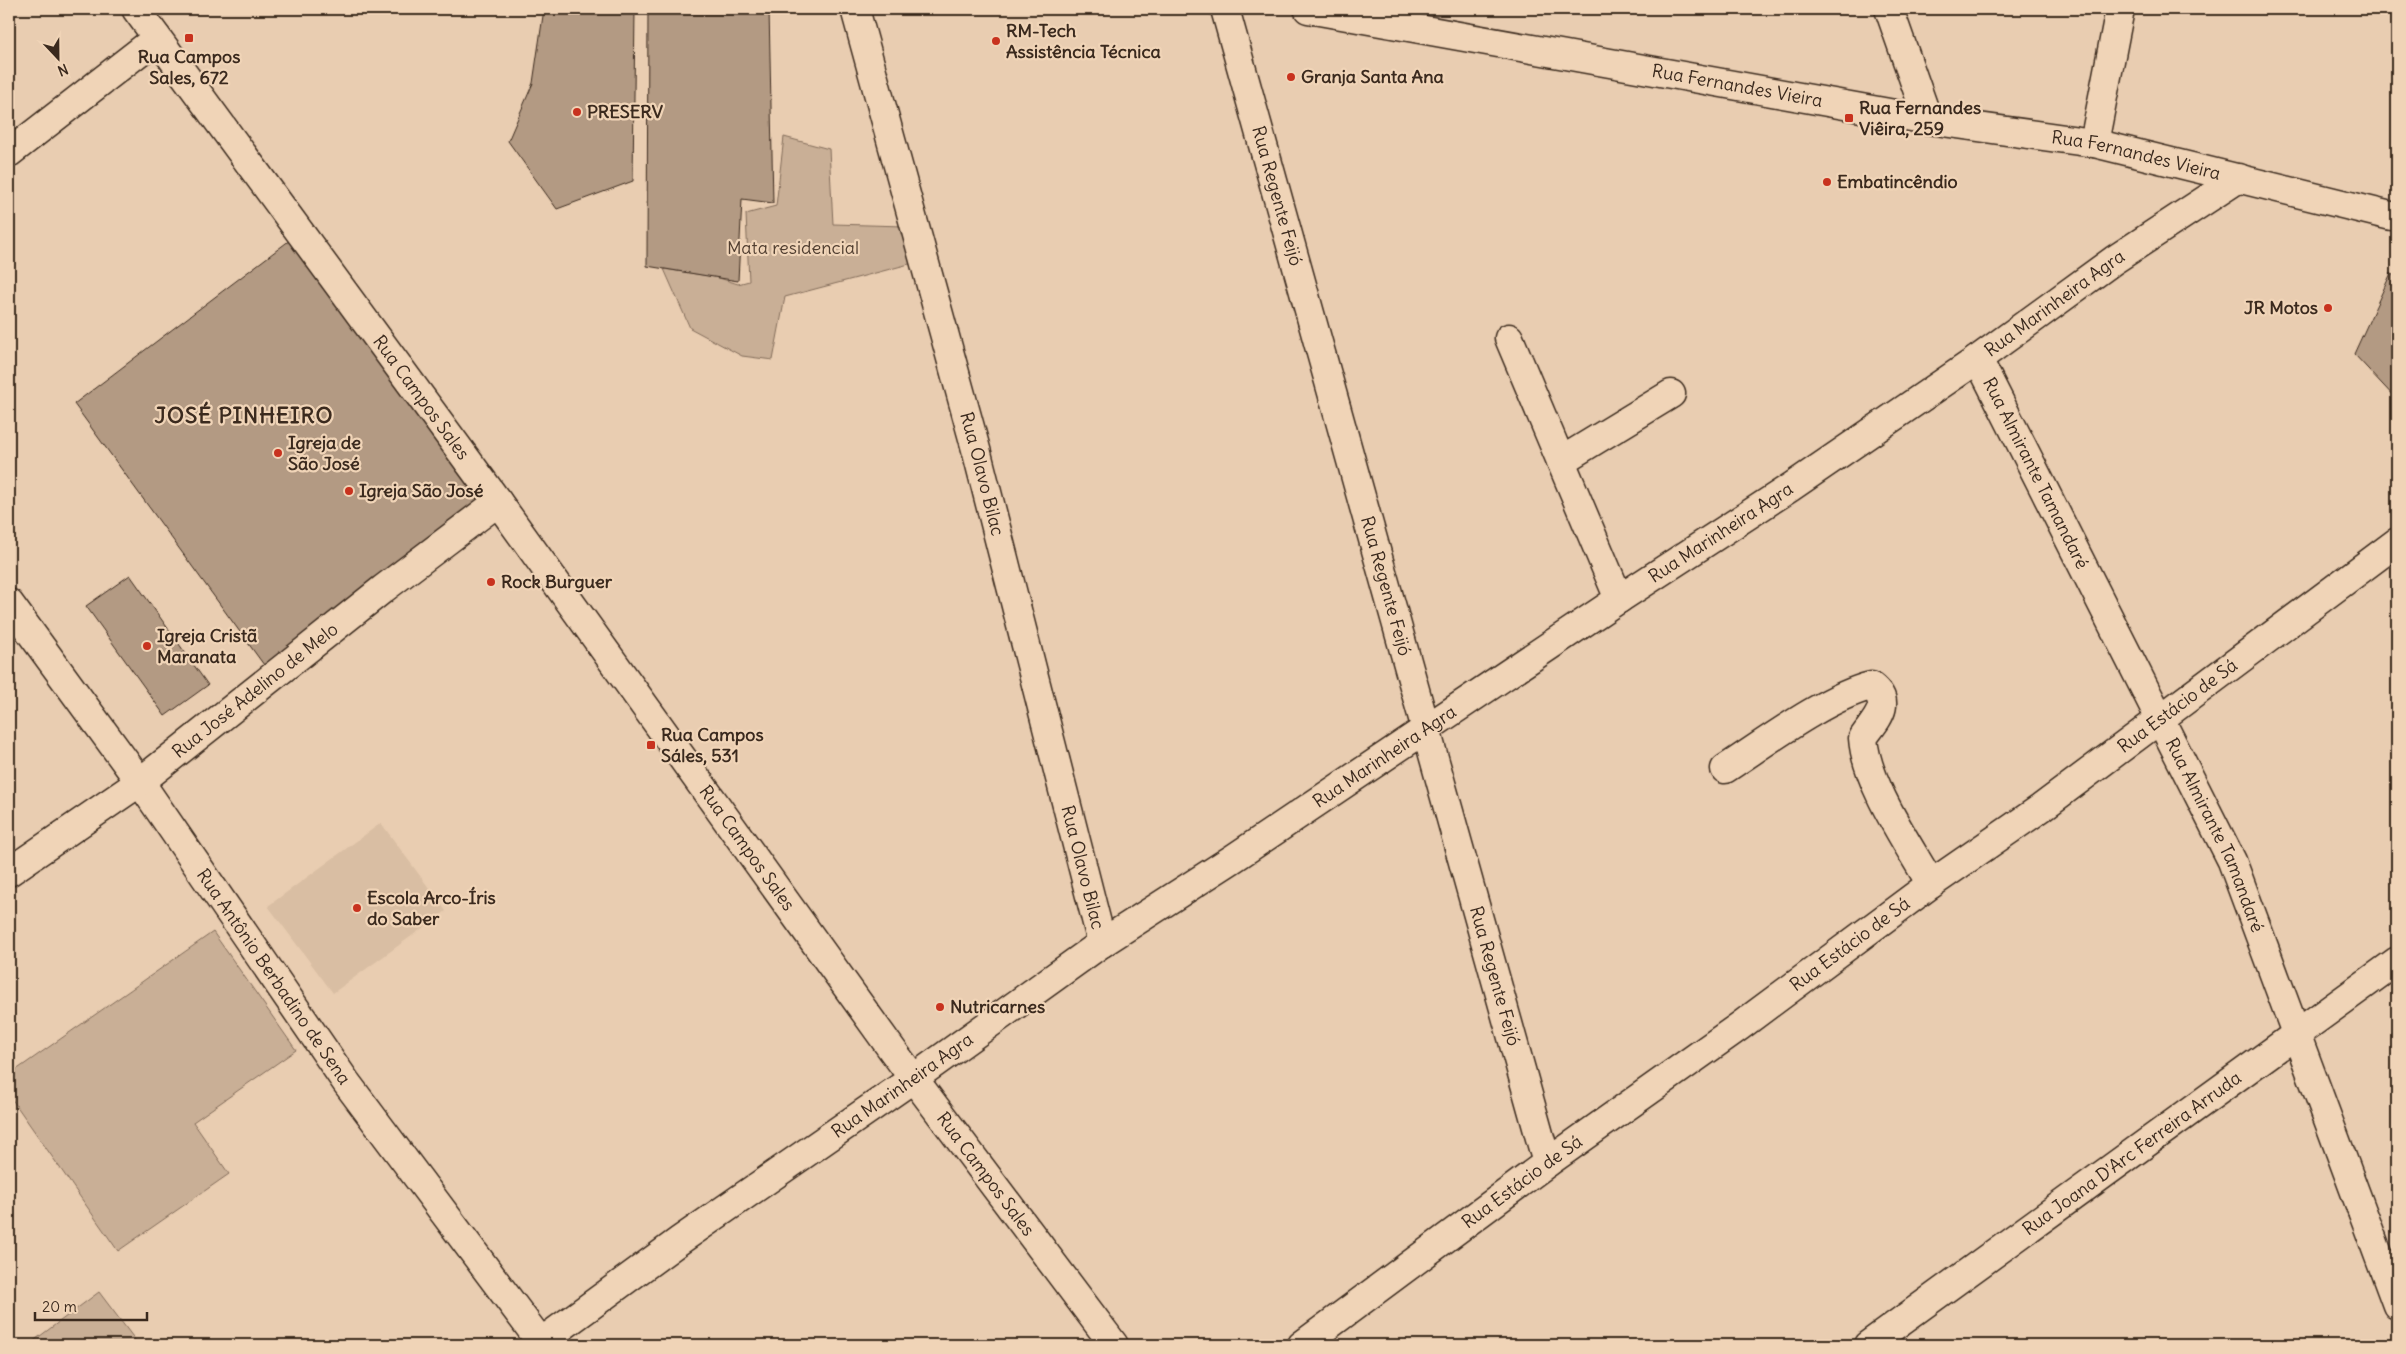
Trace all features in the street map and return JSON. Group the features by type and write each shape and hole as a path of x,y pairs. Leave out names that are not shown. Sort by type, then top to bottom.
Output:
{"street":[{"name":"Rua Campos Sales","path":"136,9 498,502 914,1078 1114,1345"},
{"path":"9,153 157,38 151,9"},
{"name":"Rua Olavo Bilac","path":"855,9 975,443 1102,943"},
{"name":"Rua Regente Feijó","path":"1225,9 1547,1164"},
{"name":"Rua Fernandes Vieira","path":"1308,9 1928,120 2094,143 2239,178 2395,219"},
{"path":"1889,9 1928,120"},
{"path":"2094,143 2120,9"},
{"name":"Rua Marinheira Agra","path":"540,1344 678,1242 914,1078 1102,943 1242,853 1619,598 1790,487 1978,359 2114,260 2239,178"},
{"path":"1509,338 1619,598"},
{"name":"Rua Almirante Tamandaré","path":"1978,359 2232,861 2396,1298"},
{"path":"1561,461 1671,394"},
{"name":"Rua José Adelino de Melo","path":"9,872 140,782 383,589 498,502"},
{"name":"Rua Estácio de Sá","path":"1302,1345 1547,1164 1740,1026 1931,884 2041,808 2161,720 2397,542"},
{"name":"Rua Antônio Berbadino de Sena","path":"9,603 140,782 346,1082 540,1344"},
{"path":"1725,770 1801,720 1859,689 1871,686 1877,691 1882,702 1881,715 1863,738 1864,754 1899,827 1931,884"},
{"name":"Rua Joana D'Arc Ferreira Arruda","path":"1868,1345 2397,962"}],"shaded area":[{"name":"Escola Arco-Íris do Saber","path":"381,823 446,911 333,993 268,906"}],"green space":[{"name":"Mata residencial","path":"784,137 829,149 833,224 904,226 913,263 785,297 773,360 742,356 690,328 664,269 716,277 738,284 749,281 746,214 776,206"},
{"path":"213,932 296,1050 193,1122 229,1174 118,1251 9,1095 9,1075"},
{"path":"99,1292 139,1345 28,1345"}],"building":[{"name":"PRESERV","path":"544,9 635,9 633,181 557,209 508,141 533,83"},
{"path":"648,9 769,9 773,203 742,199 738,281 647,266"},
{"name":"Igreja de São José","path":"290,240 481,502 264,665 74,404"},
{"path":"2391,273 2397,280 2397,400 2354,354"},
{"name":"Igreja Cristã Maranata","path":"130,575 208,685 165,716 86,606"}],"place":[{"name":"Rua Campos Sales, 672","path":"189,38"},
{"name":"RM-Tech Assistência Técnica","path":"996,41"},
{"name":"Granja Santa Ana","path":"1291,77"},
{"name":"PRESERV","path":"577,112"},
{"name":"Rua Fernandes Viêira, 259","path":"1849,118"},
{"name":"Embatincêndio","path":"1827,182"},
{"name":"JR Motos","path":"2328,308"},
{"name":"Igreja de São José","path":"278,453"},
{"name":"Igreja São José","path":"349,491"},
{"name":"Rock Burguer","path":"491,582"},
{"name":"Igreja Cristã Maranata","path":"147,646"},
{"name":"Rua Campos Sáles, 531","path":"651,745"},
{"name":"Escola Arco-Íris do Saber","path":"357,908"},
{"name":"Nutricarnes","path":"940,1007"}],"district":[{"name":"JOSÉ PINHEIRO","path":"244,415"}]}
